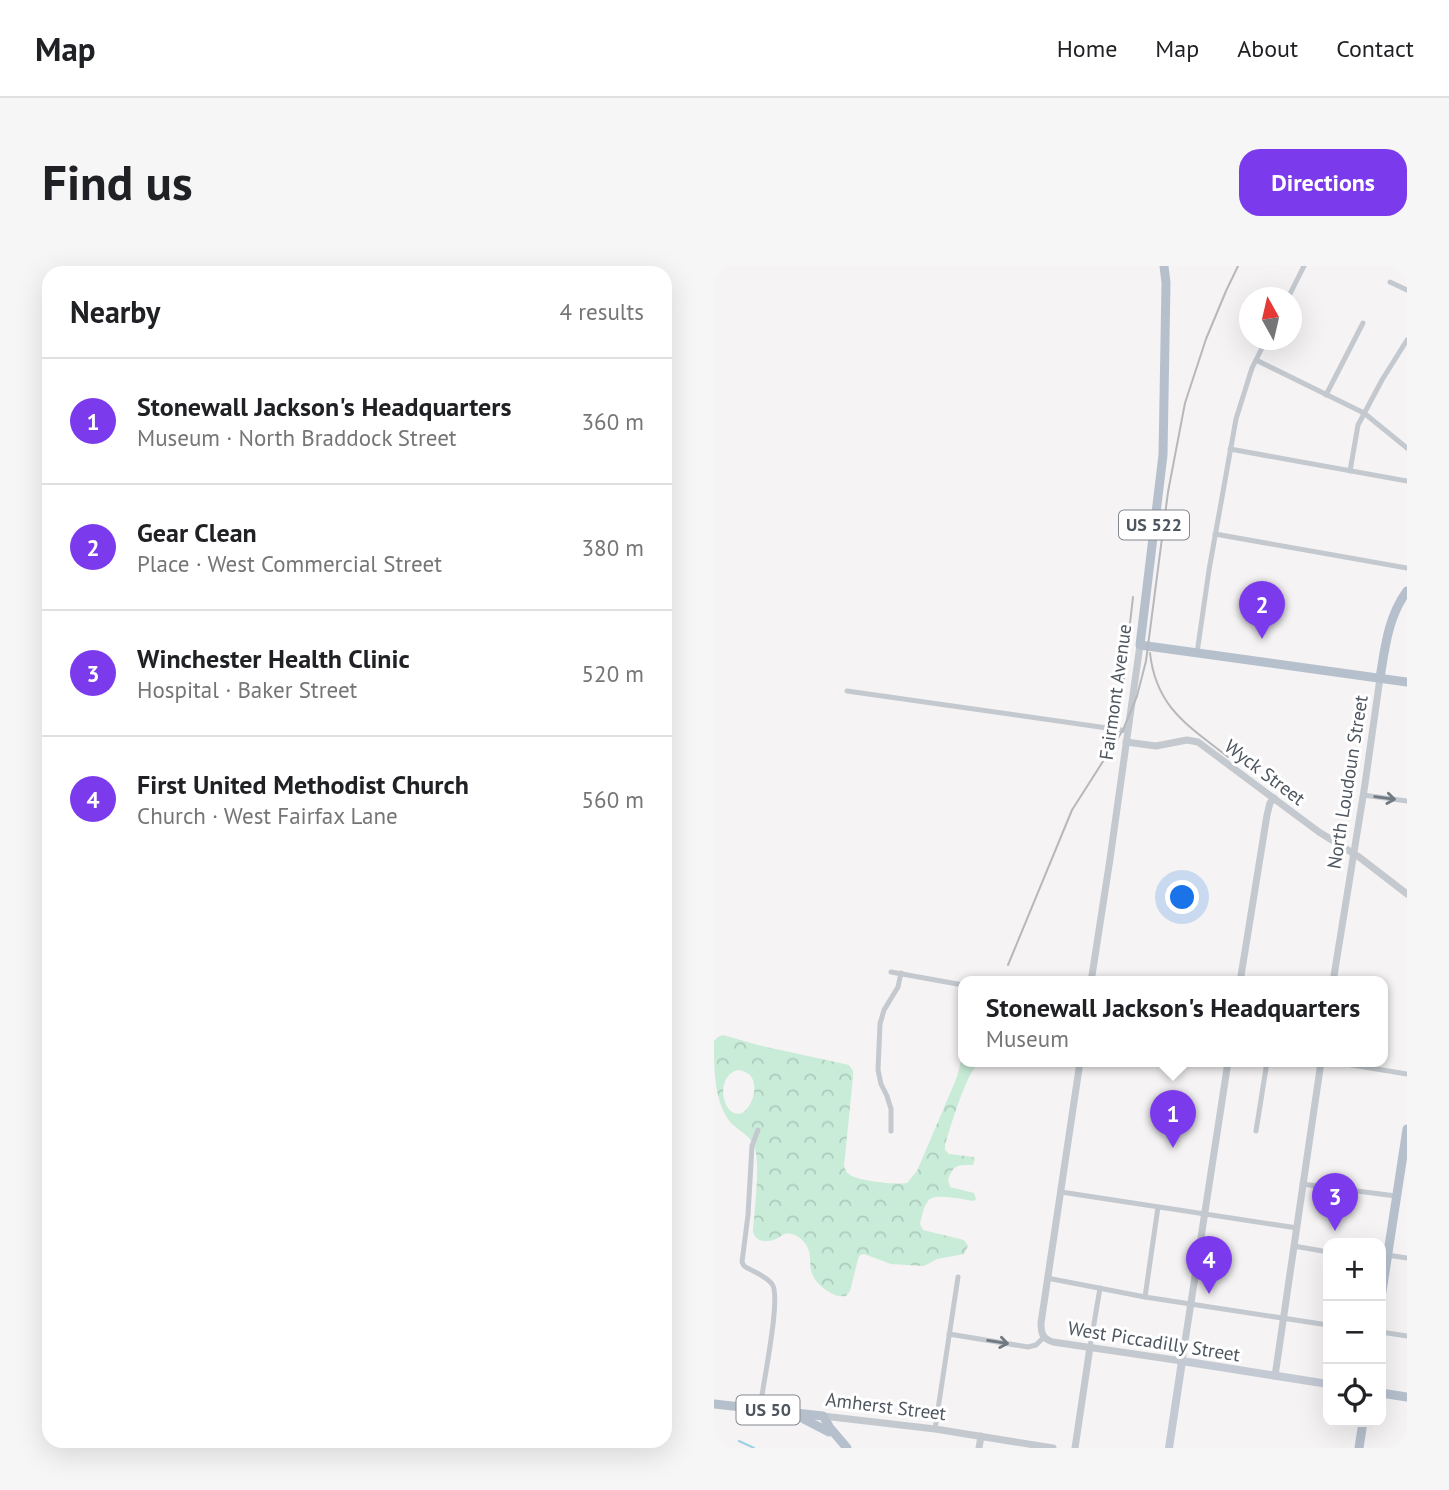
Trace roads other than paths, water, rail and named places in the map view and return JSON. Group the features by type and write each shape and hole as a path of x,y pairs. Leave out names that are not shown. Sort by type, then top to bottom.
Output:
{"main road":[{"name":"US 522","path":"1158,266 1166,301"},
{"name":"US 522","path":"1164,266 1166,301"},
{"name":"Fairmont Avenue","path":"1140,645 1163,456 1166,301"},
{"name":"North Loudoun Street","path":"1380,678 1390,622 1407,591"},
{"path":"1140,645 1407,682"},
{"path":"1386,1248 1407,1129"},
{"path":"1169,1448 1182,1361"},
{"name":"West Piccadilly Street","path":"1182,1361 1323,1383"},
{"path":"1386,1394 1407,1397"},
{"name":"Amherst Street","path":"714,1404 823,1416"},
{"name":"US 50","path":"790,1412 820,1426 839,1439"},
{"name":"US 50","path":"823,1416 847,1448"},
{"path":"1360,1448 1362,1427"}],"street":[{"path":"1294,287 1304,266"},
{"path":"1390,282 1407,290"},
{"path":"1326,395 1363,323"},
{"path":"1350,471 1358,425 1407,340"},
{"path":"1196,653 1230,449 1240,403 1261,350"},
{"path":"1256,360 1364,413 1407,448"},
{"path":"1230,449 1407,481"},
{"path":"1215,534 1407,568"},
{"name":"Fairmont Avenue","path":"1092,976 1140,645"},
{"name":"North Loudoun Street","path":"1334,976 1380,678"},
{"path":"847,691 1128,731"},
{"name":"Wyck Street","path":"1126,742 1156,746 1186,740 1198,742 1407,894"},
{"path":"1363,795 1407,801"},
{"path":"1241,976 1267,815 1274,798"},
{"path":"891,972 958,984"},
{"path":"891,1131 890,1101 881,1084 878,1070 880,1024 884,1010 898,987 901,973"},
{"path":"1044,1337 1041,1323 1079,1067"},
{"path":"1182,1361 1227,1067"},
{"path":"1256,1131 1266,1067"},
{"path":"1275,1376 1320,1067"},
{"path":"1364,1067 1407,1074"},
{"path":"758,1130 752,1146 748,1215 741,1262 769,1281 775,1290 774,1320 760,1409"},
{"path":"1302,1184 1396,1196"},
{"path":"1061,1192 1297,1228"},
{"path":"1145,1297 1158,1208"},
{"path":"1294,1246 1323,1251"},
{"path":"1386,1259 1407,1258"},
{"path":"935,1429 958,1277"},
{"path":"1047,1278 1145,1297 1323,1324"},
{"path":"1075,1448 1100,1289"},
{"path":"1386,1333 1407,1336"},
{"name":"West Piccadilly Street","path":"949,1334 1028,1347 1039,1344 1044,1337 1053,1342 1182,1361"},
{"name":"Amherst Street","path":"823,1416 935,1429 1053,1448"},
{"path":"979,1448 981,1436"}],"waterway":[{"path":"739,1441 754,1448"}],"railway":[{"path":"1008,965 1072,810 1123,730 1137,696 1146,661 1168,492 1185,403 1206,339 1238,266"},
{"path":"1116,730 1133,597"},
{"path":"1150,653 1153,672 1167,702 1188,725 1228,757"}],"place":[{"name":"Gear Clean","path":"1262,639"},
{"name":"Stonewall Jackson's Headquarters","path":"1173,1148"},
{"name":"Winchester Health Clinic","path":"1335,1231"},
{"name":"First United Methodist Church","path":"1209,1294"}]}
